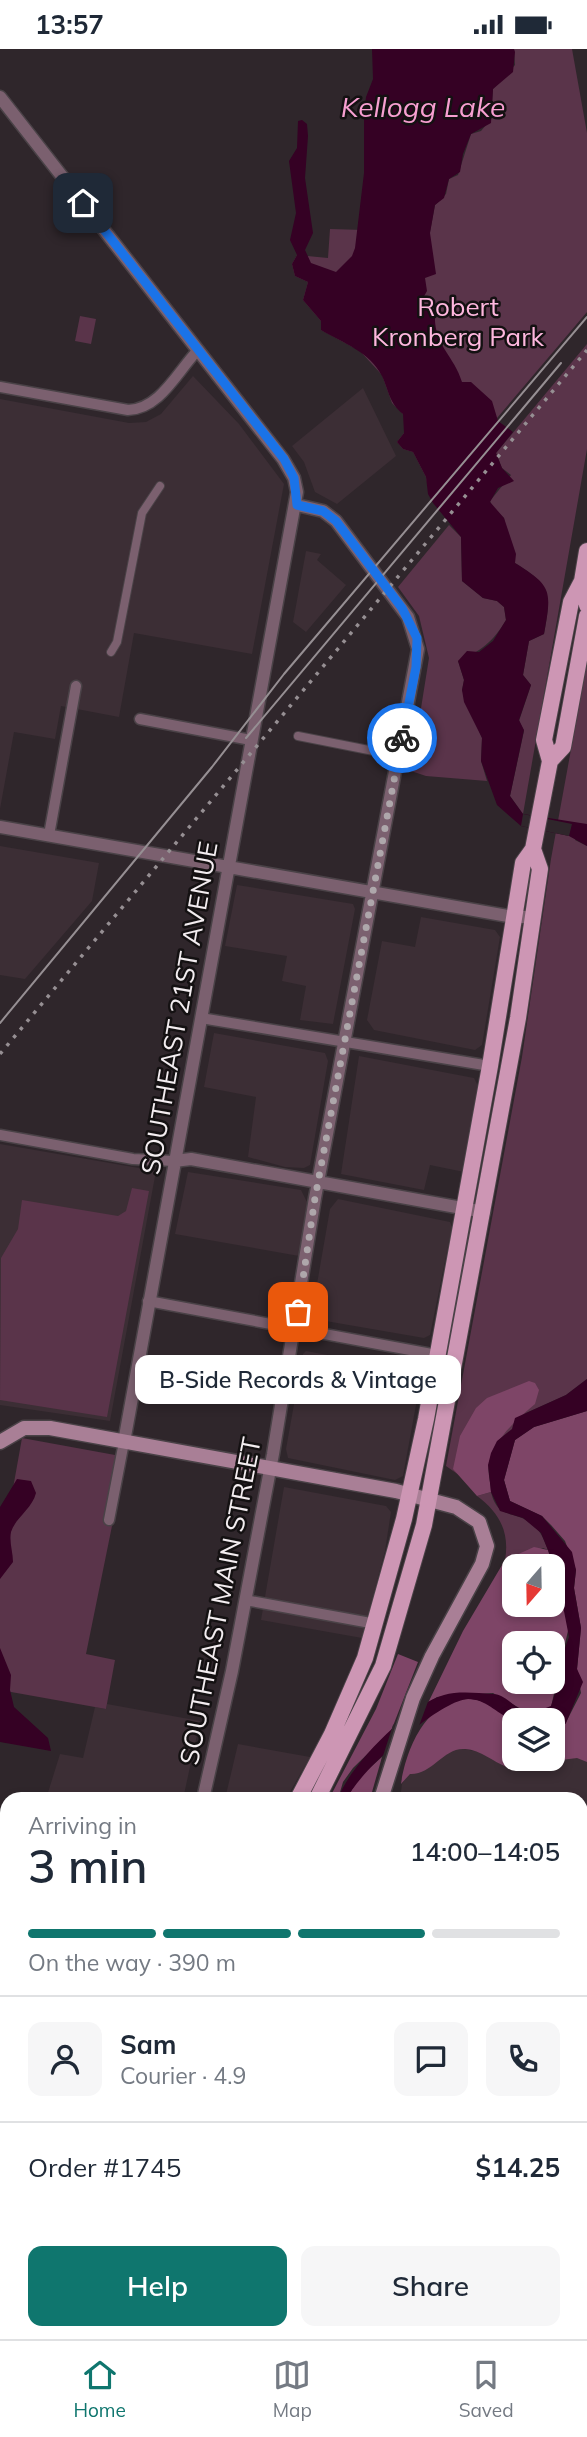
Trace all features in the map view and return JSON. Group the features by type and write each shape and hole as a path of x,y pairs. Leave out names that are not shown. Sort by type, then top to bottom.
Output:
{"main road":[{"path":"302,1792 351,1693 376,1623 410,1495 490,1066 523,863 533,849 550,761 544,740 571,602 582,581 587,551"},
{"path":"582,581 587,605"},
{"path":"550,761 563,747 587,616"},
{"path":"555,684 561,697 556,721 566,731"},
{"path":"320,1792 383,1666 429,1499 484,1212 533,917 540,869 533,849"},
{"path":"0,1442 23,1428 40,1427 410,1495 469,1513 484,1530 487,1546 482,1564 423,1677 391,1761 383,1792"}],"street":[{"path":"0,97 289,468 296,485 297,505"},
{"path":"0,387 128,410 142,410 155,401 198,350"},
{"path":"111,652 117,642 142,513 160,486"},
{"name":"SOUTHEAST MAIN STREET","path":"204,1792 270,1469 318,1181 418,649 413,627 378,574 336,521 323,511 297,505"},
{"name":"SOUTHEAST 21ST AVENUE","path":"109,1520 251,740 297,505"},
{"path":"49,835 75,686"},
{"path":"140,719 251,740"},
{"path":"298,736 399,756"},
{"path":"0,827 514,917 533,917"},
{"path":"201,1018 490,1066"},
{"path":"0,1135 146,1160 191,1159 484,1212"},
{"path":"148,1301 437,1355"},
{"path":"245,1600 376,1623"}],"shaded area":[{"path":"193,376 239,424 284,484 252,654 134,633 119,717 61,706 55,739 14,732 0,809 0,399 129,423 146,422 161,414"},
{"path":"363,388 396,456 337,504 315,492 304,462 292,446"},
{"path":"306,551 321,554 317,560 346,585 306,632 293,622"},
{"path":"0,846 99,863 92,901 25,979 0,975"},
{"path":"237,885 353,904 355,909 333,1024 300,1020 306,986 282,981 287,956 225,946"},
{"path":"421,917 495,930 500,937 482,1045 475,1050 374,1030 367,1020 382,941 415,947"},
{"path":"214,1033 325,1053 328,1061 310,1165 304,1168 285,1167 248,1157 256,1097 204,1087"},
{"path":"359,1056 474,1078 478,1086 478,1103 464,1172 430,1165 424,1190 341,1174"},
{"path":"0,1144 156,1171 110,1421 0,1405"},
{"path":"188,1172 301,1190 307,1202 299,1256 175,1234"},
{"path":"338,1199 450,1222 452,1227 430,1335 424,1338 314,1319 313,1307 330,1209"},
{"path":"306,1351 413,1371 418,1375 420,1383 403,1476 395,1480 288,1458 286,1449 303,1354"},
{"path":"529,1381 535,1383 539,1390 535,1404 501,1438 489,1467 491,1492 477,1496 453,1469 460,1436 476,1408 487,1398"},
{"path":"587,1411 587,1762 577,1758 565,1760 565,1724 581,1693 577,1669 581,1628 574,1588 576,1570 565,1541 542,1516 510,1501 504,1480 515,1440 534,1427"},
{"path":"284,1487 386,1506 391,1512 385,1551 362,1638 261,1620"},
{"path":"534,1547 548,1550 549,1554 518,1554"},
{"path":"502,1565 502,1617 565,1617 565,1612 569,1626 565,1644 565,1631 502,1631 502,1694 554,1694 551,1707 519,1708 493,1693 437,1697 428,1703 463,1631"},
{"path":"398,1654 418,1662 391,1731 353,1768 343,1782 340,1792 333,1792 376,1709"},
{"path":"471,1699 502,1713 502,1765 476,1752 458,1750 444,1756 425,1770 410,1774 401,1784 414,1741 431,1716 456,1701"},
{"path":"107,1704 200,1721 185,1792 48,1792 60,1754 83,1758 95,1707 106,1709"},
{"path":"238,1744 310,1757 290,1792 227,1792"},
{"path":"447,1746 502,1756 502,1771 565,1771 565,1758 587,1754 587,1792 401,1792 402,1784 411,1770"},
{"path":"382,1757 372,1792 351,1792 358,1778"}],"green space":[{"name":"Robert Kronberg Park","path":"514,49 572,49 587,133 587,312 430,497 426,477 413,452 403,449 397,442 404,433 406,422 403,414 392,403 382,375 360,351 321,330 321,321 303,300 308,282 295,276 292,264 297,255 328,258 330,229 430,232 435,205 446,194 449,179 458,175 471,134 481,131 491,119 493,89 515,65"},
{"path":"80,316 96,319 91,344 75,341"},
{"path":"587,344 587,449 523,814 510,796 524,731 519,721 531,685 523,675 529,641 544,634 548,599 542,584 515,563 504,518 493,508 490,501 511,475 502,468 496,453"},
{"path":"449,525 461,537 462,581 483,598 497,601 504,607 506,620 486,645 458,661 464,680 462,690 482,738 481,761 487,781 426,776 411,771 429,658 419,616 398,587"},
{"path":"587,662 587,824 579,824 575,840 587,846 587,1379 566,1395 526,1413 469,1482 446,1466 522,1057 551,859"},
{"path":"132,1188 149,1191 107,1417 0,1400 1,1258 18,1229 22,1200 118,1216 126,1211"},
{"path":"22,1438 126,1457 86,1654 115,1660 106,1709 0,1690 0,1561"},
{"path":"491,1492 494,1501 503,1511 536,1527 548,1550 543,1548 524,1554 506,1554 506,1540 501,1524 491,1509 477,1496"}],"water":[{"name":"Kellogg Lake","path":"372,49 514,49 515,52 513,72 493,89 491,123 471,134 463,154 460,172 449,179 444,198 435,205 430,233 436,274 425,278 427,291 423,298 425,307 435,313 437,333 462,382 471,382 492,401 498,421 513,432 496,453 502,468 514,481 498,488 490,502 504,518 516,554 515,563 543,584 548,598 544,634 529,641 523,675 531,685 519,720 524,730 510,796 523,814 587,824 587,846 569,836 521,826 497,805 481,761 482,738 464,702 464,680 458,661 467,651 479,652 493,641 506,620 504,607 497,601 483,598 462,581 461,537 433,503 428,494 426,477 413,452 403,449 397,442 404,433 403,414 392,401 377,368 355,349 321,330 321,321 303,300 308,282 295,276 292,264 297,255 290,240 296,213 289,161 297,148 298,121 302,120 307,124 308,136 305,178 313,233 305,250 311,263 336,272 352,256 355,248 364,173 364,113 366,97 373,79"},
{"path":"587,1379 587,1411 534,1427 515,1440 504,1480 510,1501 542,1516 572,1552 576,1570 574,1588 581,1628 577,1669 583,1682 565,1724 565,1708 546,1708 551,1706 555,1694 565,1694 565,1648 569,1637 565,1616 565,1554 550,1554 541,1533 523,1518 500,1511 491,1492 488,1465 491,1453 497,1441 512,1429 515,1418 566,1395"},
{"path":"17,1479 31,1481 36,1493 11,1532 13,1562 0,1579 0,1507"},
{"path":"0,1648 11,1675 10,1690 14,1707 48,1738 51,1751 0,1742"},
{"path":"461,1693 497,1695 519,1708 502,1708 502,1714 468,1699 439,1711 382,1756 351,1792 341,1792 354,1770 382,1738 430,1700"}],"pier":[{"path":"523,814 572,824 569,836 521,826"},
{"path":"429,1699 416,1734 381,1762 393,1725"}],"tram line":[{"path":"0,1023 212,767 284,674 587,317"},
{"path":"246,738 561,363"}],"railway":[{"path":"0,1054 587,350"}],"way so far":[{"path":"298,1312 315,1198 363,942 370,920 402,738"}],"place":[{"name":"B-Side Records & Vintage","path":"298,1312"}],"route":[{"path":"83,203 284,459 294,478 297,505 328,513 336,521 408,617 417,638 418,649 402,738"}]}
